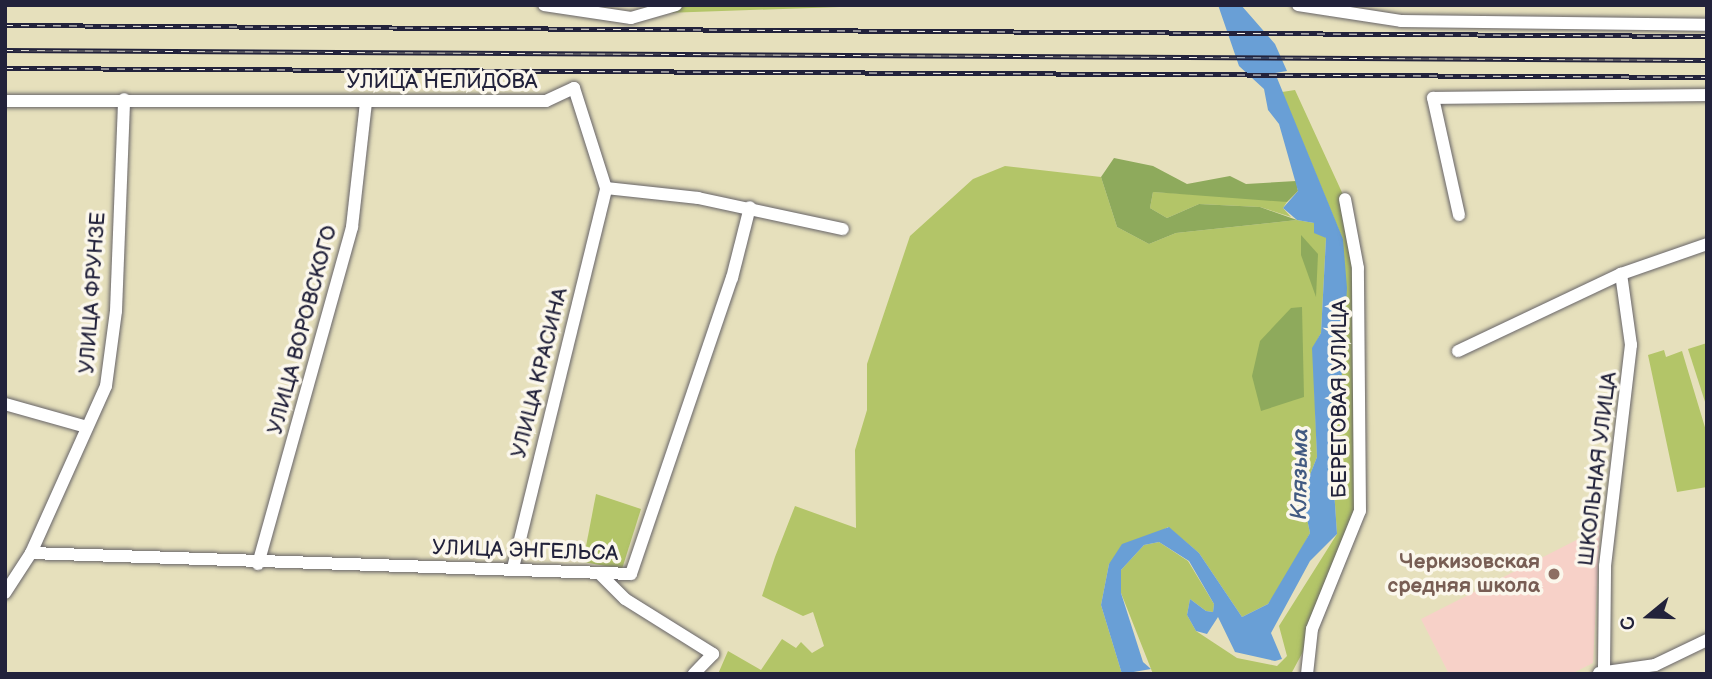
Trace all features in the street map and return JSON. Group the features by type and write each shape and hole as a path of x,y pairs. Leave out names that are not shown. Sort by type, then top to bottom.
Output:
{"street":[{"path":"544,5 631,18 676,5"},
{"path":"1298,5 1401,21 1707,25"},
{"name":"УЛИЦА НЕЛИДОВА","path":"5,101 546,101 574,88 606,188"},
{"path":"1459,215 1433,98 1707,95"},
{"name":"УЛИЦА ФРУНЗЕ","path":"5,593 32,553 106,386 116,311 124,99"},
{"name":"УЛИЦА ВОРОВСКОГО","path":"258,564 352,227 366,102"},
{"path":"606,188 750,207 843,229"},
{"name":"УЛИЦА КРАСИНА","path":"513,568 606,188"},
{"name":"БЕРЕГОВАЯ УЛИЦА","path":"1307,674 1312,629 1360,511 1358,268 1346,199"},
{"name":"УЛИЦА ЭНГЕЛЬСА","path":"32,553 258,564 513,568 601,575 631,574 732,278 750,207"},
{"path":"1458,351 1621,274 1707,244"},
{"name":"ШКОЛЬНАЯ УЛИЦА","path":"1601,671 1605,566 1631,345 1621,274"},
{"path":"5,404 87,427"},
{"path":"601,575 625,599 713,654 694,674"},
{"path":"1601,671 1621,672 1655,665 1707,640"}],"shaded area":[{"name":"Черкизовская средняя школа","path":"1600,528 1593,663 1571,674 1449,674 1421,619"}],"green space":[{"path":"666,5 896,5 665,13"},
{"path":"1295,90 1345,199 1358,268 1360,511 1319,622 1291,674 1153,674 1121,593 1121,570 1144,545 1159,542 1188,561 1214,604 1213,612 1206,611 1190,599 1187,615 1196,631 1237,658 1277,666 1287,656 1279,626 1337,534 1330,430 1341,387 1343,240 1282,92"},
{"path":"1114,158 1153,166 1187,184 1230,176 1246,184 1296,181 1298,191 1287,202 1153,192 1150,208 1167,218 1199,204 1260,207 1297,220 1176,233 1149,244 1117,227 1101,177"},
{"path":"1005,166 1101,177 1117,227 1149,244 1176,233 1297,220 1314,223 1326,238 1321,333 1313,348 1317,457 1302,495 1310,533 1281,587 1268,604 1242,617 1199,553 1168,527 1109,564 1101,605 1122,674 718,674 728,651 761,670 782,639 796,648 801,642 812,653 824,646 813,612 803,616 762,596 775,557 795,506 856,528 855,450 867,410 867,364 910,236 973,179"},
{"path":"1153,192 1276,199 1287,202 1283,208 1291,217 1260,207 1199,204 1167,218 1150,208"},
{"path":"1301,235 1318,254 1316,297 1301,255"},
{"path":"1302,307 1304,397 1261,411 1252,376 1260,341 1291,308"},
{"path":"1707,343 1707,408 1688,349"},
{"path":"1664,350 1666,357 1682,351 1707,434 1707,487 1677,492 1648,355"},
{"path":"596,494 641,509 622,569 583,562"}],"water":[{"path":"1218,5 1241,5 1275,44 1287,71 1275,73 1343,239 1347,288 1341,387 1330,430 1337,534 1310,561 1271,633 1282,659 1275,661 1235,652 1218,617 1207,634 1196,631 1187,615 1190,599 1206,611 1213,612 1214,604 1189,561 1159,542 1144,545 1121,570 1121,593 1143,662 1151,669 1122,674 1101,605 1109,564 1122,544 1169,527 1199,553 1242,617 1268,604 1310,533 1302,495 1317,457 1312,348 1321,333 1326,238 1314,233 1314,223 1297,220 1283,208 1298,191 1279,124 1268,110 1264,89 1239,66"}],"railway":[{"path":"5,25 1707,36"},
{"path":"5,50 1707,60"},
{"path":"5,68 1707,77"}],"place":[{"name":"Черкизовская средняя школа","path":"1554,574"}],"water label":[{"name":"Клязьма","path":"1300,474"}]}
